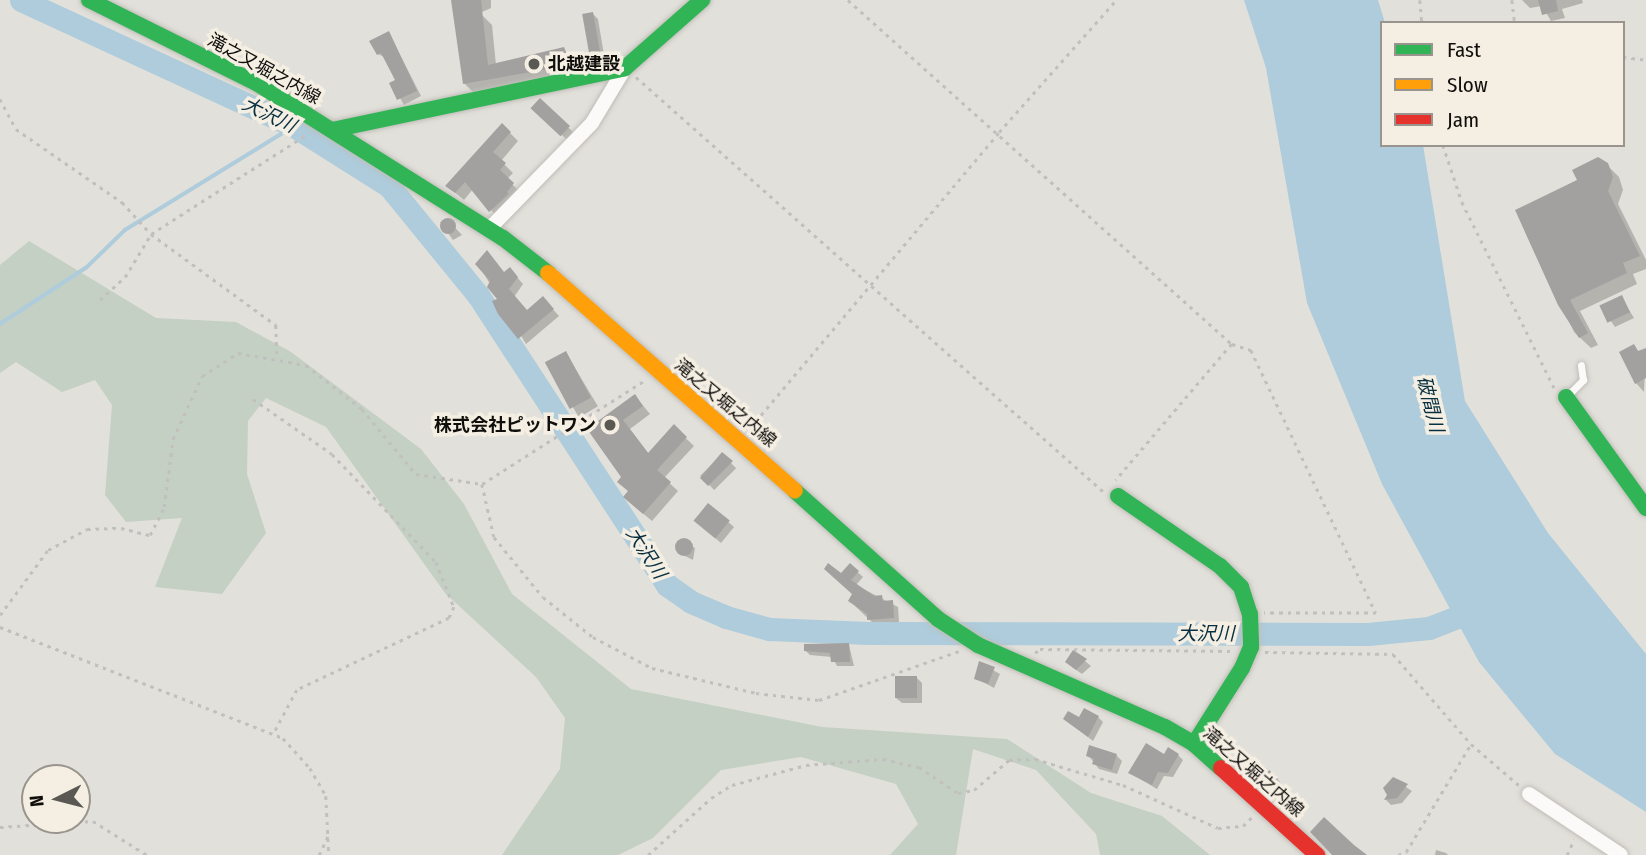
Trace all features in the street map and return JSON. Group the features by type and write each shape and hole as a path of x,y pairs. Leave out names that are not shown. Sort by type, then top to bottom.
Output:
{"main road":[{"name":"滝之又堀之内線","path":"89,0 258,84 489,229 572,292 938,619 977,644 1165,727 1194,744 1317,855"},
{"path":"328,127 625,68 702,0"},
{"path":"1566,397 1646,508"},
{"path":"1118,496 1220,566 1241,587 1250,614 1250,649 1194,744"}],"street":[{"path":"489,229 592,123 625,68"},
{"path":"1529,793 1621,855"}],"lane":[{"path":"1566,397 1585,376 1581,365"}],"path":[{"path":"848,0 999,132 1232,344 1251,350 1376,612 1250,614"},
{"path":"740,440 999,132 1116,0"},
{"path":"1420,0 1422,21"},
{"path":"1512,0 1515,21"},
{"path":"1625,57 1646,60"},
{"path":"625,68 1096,489 1118,496"},
{"path":"0,99 16,129 122,202 151,234 276,325 277,359"},
{"path":"100,300 125,278 151,234 328,127"},
{"path":"1444,147 1462,202 1555,389 1566,397"},
{"path":"1118,496 1114,485 1118,474 1232,344"},
{"path":"0,615 48,550 88,529 121,528 150,535 164,507 173,439 202,376 238,353 306,365 362,409 416,474 481,484 659,372"},
{"path":"253,399 332,454 436,562 454,607 449,618 297,690 274,733"},
{"path":"481,484 494,537 543,597 593,637 652,668 756,693 819,700 977,644"},
{"path":"0,627 274,733 315,778 326,796 329,855"},
{"path":"1022,665 1040,649 1250,649 1393,654 1471,744 1529,793"},
{"path":"1398,855 1406,852 1471,744"},
{"path":"648,855 711,798 732,785 806,765 883,759 919,766 958,793 974,790 1009,760 1035,759 1124,785 1218,828 1243,826 1263,806"},
{"path":"0,827 93,821 147,855"},
{"path":"1567,855 1579,829"},
{"path":"319,855 329,832"}],"green space":[{"path":"29,241 156,318 236,322 291,352 421,449 464,504 512,594 631,689 822,727 1007,739 1091,793 1162,816 1210,855 1100,855 1096,834 1036,770 973,749 956,855 890,855 918,824 896,784 801,757 721,770 653,838 618,855 502,855 560,769 565,718 536,677 445,593 326,427 266,398 248,421 247,474 266,533 222,594 155,587 182,518 126,522 105,495 112,405 95,380 62,392 16,362 0,373 0,265"}],"water":[{"name":"破間川","path":"1244,0 1378,0 1384,21 1380,21 1380,147 1423,147 1465,401 1548,533 1646,654 1646,812 1555,754 1479,662 1382,484 1307,303 1266,68"}],"building":[{"path":"451,0 481,0 488,65 564,47 571,65 463,84"},
{"path":"1538,0 1556,0 1558,11 1542,15"},
{"path":"593,12 601,56 590,58 582,14"},
{"path":"389,31 417,91 397,100 389,83 395,80 381,53 377,55 369,41"},
{"path":"540,98 570,126 560,136 530,108"},
{"path":"502,123 511,132 493,152 506,163 500,170 514,183 507,192 509,194 489,212 465,182 455,193 445,186"},
{"path":"1598,157 1608,163 1613,177 1608,191 1640,256 1623,263 1627,273 1570,300 1588,333 1579,338 1558,305 1515,210 1577,180 1572,170"},
{"path":"445,218 451,218 456,226 454,232 445,234 440,229 440,223"},
{"path":"487,250 504,272 510,267 518,277 509,289 527,310 543,296 554,309 518,339 498,314 492,301 497,299 487,287 490,281 475,264"},
{"path":"1622,295 1630,312 1607,323 1599,306"},
{"path":"1634,344 1638,351 1646,348 1646,378 1635,384 1619,352"},
{"path":"566,351 591,398 570,409 545,362"},
{"path":"635,394 643,406 623,420 648,453 674,424 687,437 657,470 671,482 643,514 623,497 628,491 617,482 621,477 587,429"},
{"path":"722,452 733,461 708,486 700,478"},
{"path":"708,503 730,521 715,538 694,521"},
{"path":"684,538 690,541 693,547 690,553 684,556 678,553 675,547 678,541"},
{"path":"828,563 841,573 850,563 859,571 851,580 874,596 882,595 883,601 893,600 894,618 867,620 867,614 848,601 852,594 824,569"},
{"path":"849,643 850,662 831,662 830,653 804,651 804,644"},
{"path":"1073,650 1087,659 1076,670 1065,662"},
{"path":"979,661 995,667 988,684 974,679"},
{"path":"895,676 917,676 917,698 895,698"},
{"path":"1084,708 1099,716 1088,737 1063,719 1068,711 1079,717"},
{"path":"1146,743 1164,754 1168,747 1179,754 1168,773 1158,772 1152,785 1128,773"},
{"path":"1089,745 1117,754 1112,770 1092,764 1094,759 1086,756"},
{"path":"1261,764 1277,776 1270,786 1254,774"},
{"path":"1393,777 1408,784 1397,798 1384,800 1387,795 1383,788"},
{"path":"1324,817 1367,855 1332,855 1310,832"}],"waterway":[{"name":"大沢川","path":"21,0 294,126 389,186 478,295 667,585 691,602 726,617 769,629 868,633 1368,634 1429,628 1483,607"},
{"path":"0,324 87,267 125,230 294,126"}],"traffic: fast":[{"path":"89,0 258,84 503,238 548,273"},
{"path":"332,130 625,68 702,0"},
{"path":"1566,397 1646,508"},
{"path":"795,491 938,619 978,645 1165,727 1194,744 1221,768"},
{"path":"1118,496 1220,566 1241,587 1250,614 1251,647 1242,668 1194,744"}],"traffic: slow":[{"path":"548,273 795,491"}],"traffic: jam":[{"path":"1221,768 1317,855"}],"place":[{"name":"北越建設","path":"534,64"},
{"name":"株式会社ピットワン","path":"610,425"}]}
